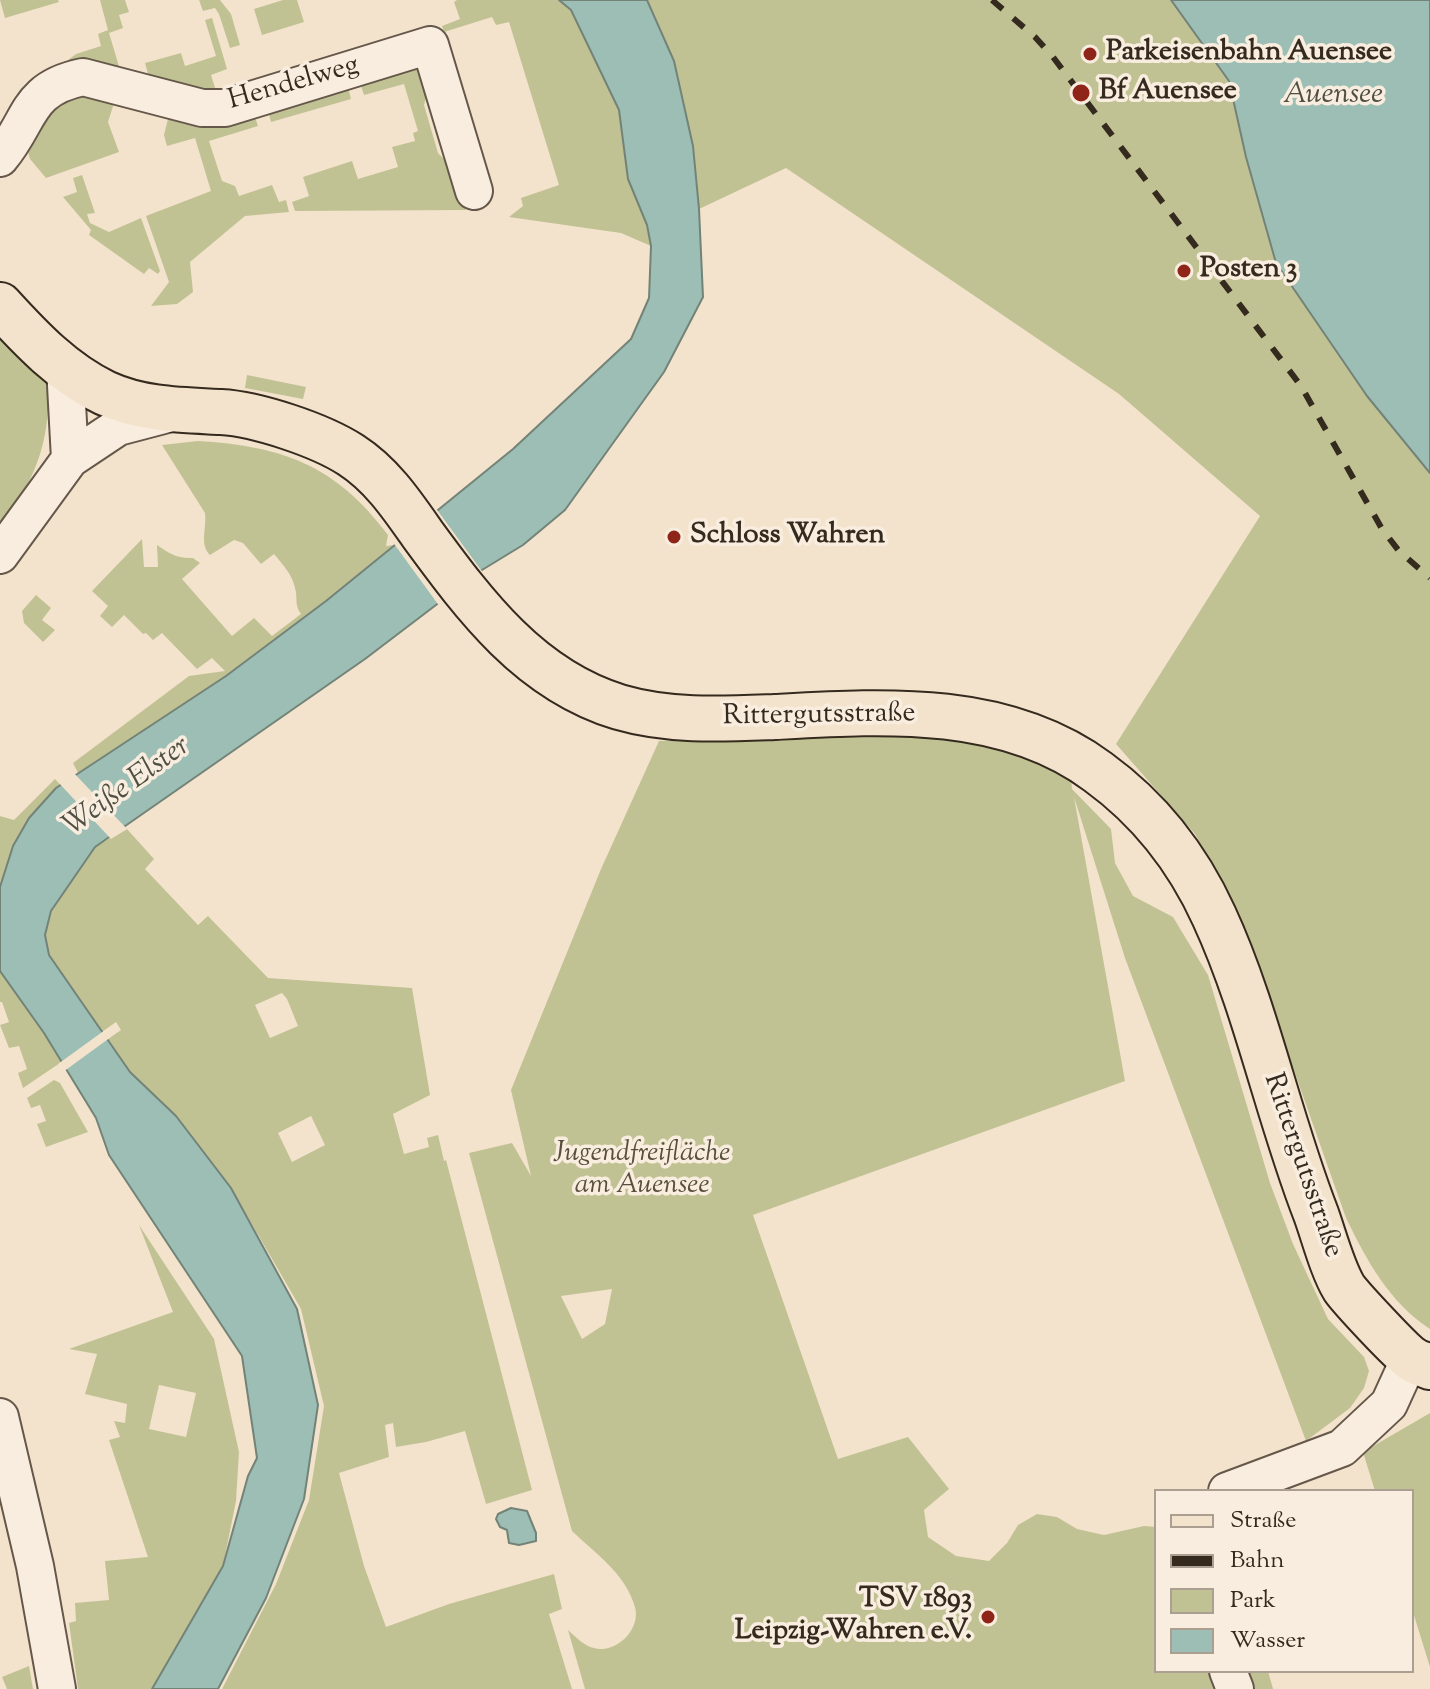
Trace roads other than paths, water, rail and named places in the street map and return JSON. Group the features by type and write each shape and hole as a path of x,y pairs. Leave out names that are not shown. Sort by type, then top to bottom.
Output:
{"main road":[{"name":"Rittergutsstraße","path":"0,305 35,343 107,394 177,411 223,412 271,422 330,444 370,469 388,487 468,597 497,629 541,667 578,691 620,707 669,717 710,720 875,712 949,716 1004,727 1055,746 1096,770 1136,802 1164,833 1198,884 1232,956 1297,1165 1344,1287 1420,1362"}],"street":[{"name":"Hendelweg","path":"0,158 11,146 30,109 44,92 64,81 83,77 102,80 202,108 225,108 430,45 474,191"},
{"path":"65,367 70,459"},
{"path":"0,555 70,459 118,427 177,411"},
{"path":"1232,1489 1342,1448 1389,1404 1420,1362"},
{"path":"0,1417 35,1566 57,1689"}],"water":[{"name":"Weiße Elster","path":"559,0 647,0 674,61 693,146 703,297 664,372 565,510 523,545 482,570 365,659 95,847 51,911 45,935 49,955 130,1072 176,1116 231,1188 297,1309 318,1405 304,1499 266,1598 218,1689 152,1689 223,1566 248,1476 257,1458 242,1356 109,1155 96,1118 44,1033 0,971 0,887 13,846 29,818 56,788 226,676 326,601 513,449 631,339 649,298 651,246 647,225 628,179 619,110 571,10"},
{"name":"Auensee","path":"1171,0 1430,0 1430,473 1367,396 1276,263 1246,157 1229,81"},
{"path":"511,1508 527,1511 536,1541 519,1545 509,1543 507,1530 500,1527 496,1519 498,1514"}],"railway":[{"path":"992,0 1053,57 1301,386 1382,529 1399,551 1430,578"}],"place":[{"name":"Parkeisenbahn Auensee","path":"1090,54"},
{"name":"Bf Auensee","path":"1081,93"},
{"name":"Posten 3","path":"1184,271"},
{"name":"Schloss Wahren","path":"674,537"},
{"name":"TSV 1893 Leipzig-Wahren e.V.","path":"988,1617"}],"park label":[{"name":"Jugendfreifläche am Auensee","path":"642,1171"}]}
